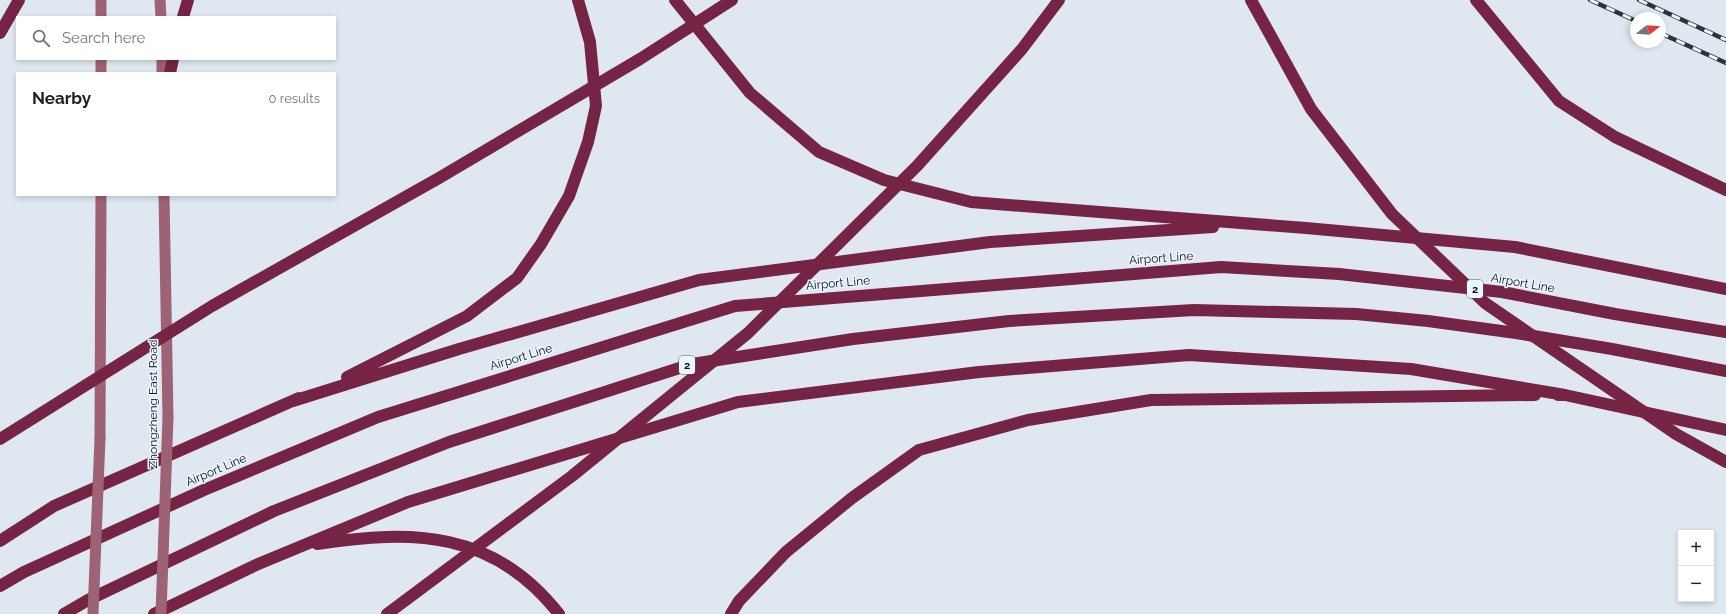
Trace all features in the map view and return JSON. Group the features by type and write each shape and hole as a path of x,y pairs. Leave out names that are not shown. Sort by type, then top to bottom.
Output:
{"highway":[{"path":"0,32 19,0"},
{"path":"183,16 188,0"},
{"path":"0,541 54,506 358,372 467,316 517,278 541,244 569,196 588,142 596,106 590,42 578,0"},
{"path":"675,0 750,93 819,152 884,180 970,202 1256,224 1516,247 1726,289"},
{"path":"0,439 212,306 446,174 640,60 732,0"},
{"path":"387,614 572,476 748,333 917,166 1022,50 1059,0"},
{"path":"1251,0 1311,109 1392,214 1485,302 1676,434 1726,462"},
{"path":"1476,0 1559,101 1615,137 1726,190"},
{"path":"170,72 173,60"},
{"path":"293,401 459,349 699,280 990,242 1256,224"},
{"name":"Airport Line","path":"0,586 24,572 204,490 378,416 735,306 1221,267 1339,274 1502,292 1615,314 1726,332"},
{"name":"2","path":"64,614 88,600 274,511 449,442 692,364 853,339 1009,321 1194,310 1356,314 1428,321 1516,333 1612,349 1726,371"},
{"path":"154,614 296,547 408,502 738,402 971,373 1189,355 1411,368 1565,395 1726,430"},
{"path":"731,614 739,601 786,552 852,498 919,450 1028,420 1151,400 1565,395"},
{"path":"296,547 360,537 410,537 446,540 491,555 523,577 545,597 559,614"}],"main road":[{"path":"101,0 101,16"},
{"path":"160,0 161,16"},
{"path":"101,60 101,72"},
{"path":"162,60 162,72"},
{"path":"93,614 100,438 100,196"},
{"name":"Zhongzheng East Road","path":"161,614 168,417 164,196"}],"railway":[{"path":"1590,0 1630,18"},
{"path":"1639,0 1726,40"},
{"path":"1666,36 1726,63"}]}
